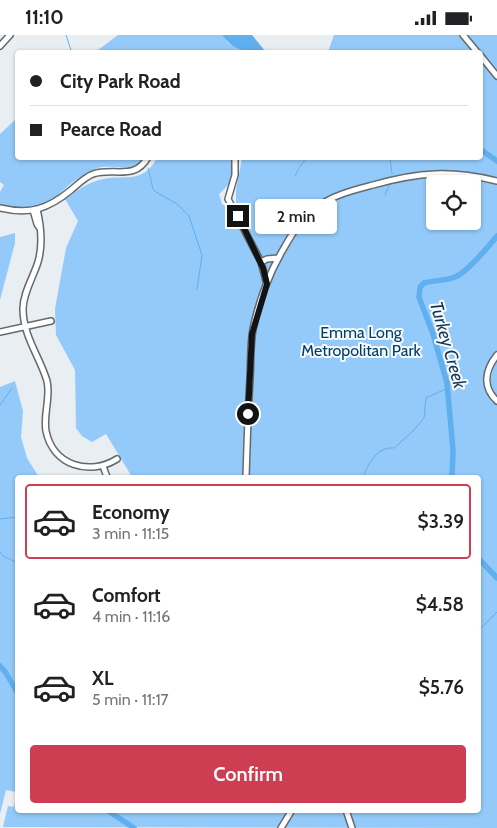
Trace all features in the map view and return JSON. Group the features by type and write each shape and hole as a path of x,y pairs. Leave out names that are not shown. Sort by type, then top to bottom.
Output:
{"street":[{"path":"0,46 10,35"},
{"path":"463,35 476,50"},
{"path":"483,59 497,76"},
{"path":"0,208 17,211 35,210 56,201 92,175 107,171 132,172 139,169 146,160"},
{"path":"235,160 235,175 228,199 261,262 267,284"},
{"path":"246,475 251,344 254,325 267,284 278,258 294,231 321,204 349,192 390,180 424,174 456,174 497,181"},
{"path":"35,210 41,247 23,310 31,346 48,385 49,398 46,427 50,443 60,456 74,465 90,468 103,466 117,459"},
{"path":"261,262 267,259 278,258"},
{"path":"0,332 51,321"},
{"path":"497,355 488,370 487,379 489,392 497,401"},
{"path":"103,466 106,475"},
{"path":"280,828 290,813"},
{"path":"346,813 352,828"}],"green space":[{"path":"118,35 222,35 228,43 242,50 98,50"},
{"name":"Emma Long Metropolitan Park","path":"334,35 497,35 497,828 3,827 8,806 14,807 15,802 15,813 481,813 481,475 131,475 106,434 92,442 82,436 76,428 75,370 56,335 55,309 66,248 78,221 65,199 81,188 99,180 139,175 151,167 156,160 232,160 232,178 219,194 222,204 236,217 250,247 252,242 236,205 236,190 242,160 483,160 483,50 329,50"},
{"path":"15,120 15,160 143,160 130,167 102,167 93,170 76,179 47,203 34,207 20,208 0,205 0,192 4,185 0,182 0,134"},
{"path":"15,233 15,243 0,300 0,237"},
{"name":"Emma Long Metropolitan Park","path":"15,381 23,411 21,437 27,458 38,475 15,475 15,792 6,790 0,814 0,387"}],"shaded area":[{"path":"222,35 252,35 264,50 241,50"}],"waterway":[{"path":"66,35 71,50"},
{"name":"Turkey Creek","path":"483,151 497,161"},
{"path":"295,176 305,160"},
{"path":"390,160 392,174"},
{"path":"148,168 153,189 177,204 189,216 202,255 197,289"},
{"path":"385,195 389,186"},
{"name":"Turkey Creek","path":"452,475 453,450 447,383 433,334 419,297 420,287 424,283 460,275 497,236"},
{"path":"0,405 12,388"},
{"path":"364,475 371,461 378,453 388,448 394,448 424,418 426,398 448,388"},
{"path":"0,519 15,517"},
{"path":"0,552 3,556 15,562"},
{"name":"Turkey Creek","path":"481,561 497,578"},
{"path":"481,628 497,612"},
{"path":"0,666 15,689"},
{"path":"112,813 134,828"}],"route":[{"path":"238,216 261,262 267,284 252,334 248,414"}]}
